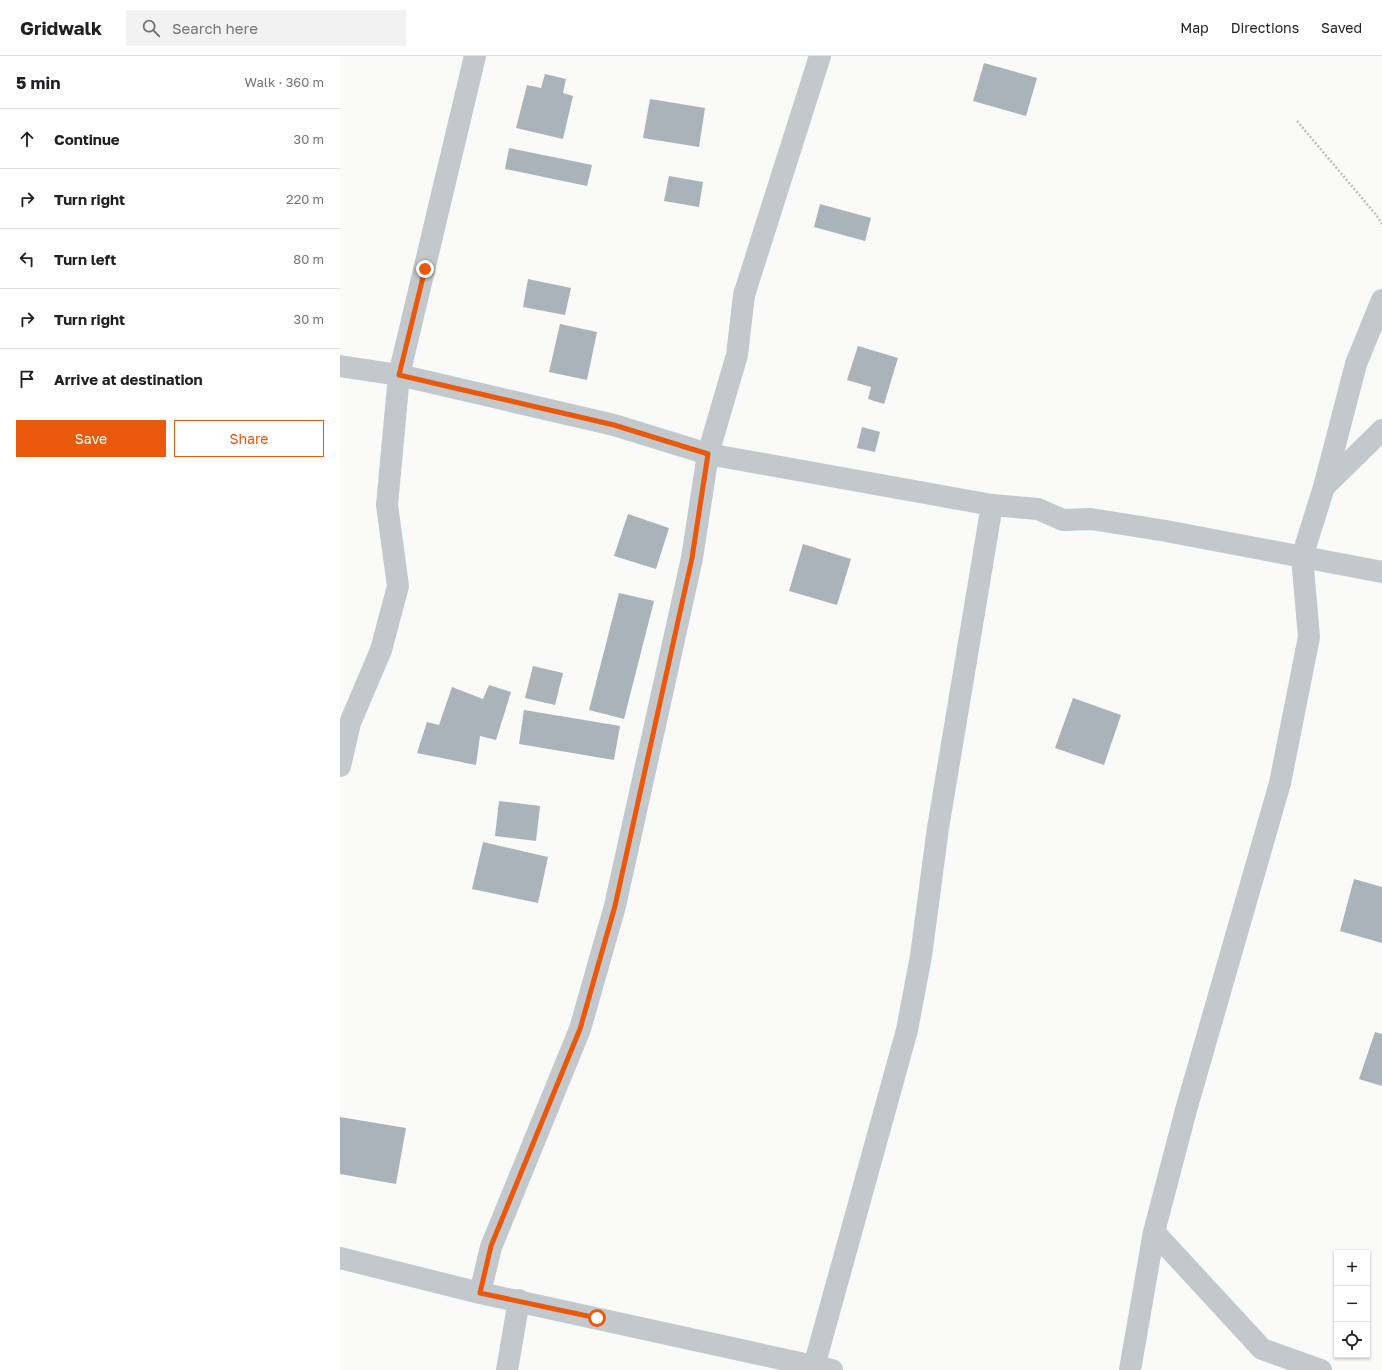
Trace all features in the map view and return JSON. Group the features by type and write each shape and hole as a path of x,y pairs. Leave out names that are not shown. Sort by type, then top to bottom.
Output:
{"street":[{"path":"340,766 350,723 382,650 398,586 386,505 399,375 475,56"},
{"path":"480,1293 491,1246 580,1029 615,906 692,558 708,454 737,355 744,295 820,56"},
{"path":"1130,1370 1154,1232 1187,1104 1280,782 1309,637 1302,557 1324,487 1356,364 1382,300"},
{"path":"340,366 399,375 614,425 708,454 992,505 1038,509 1063,520 1091,519 1382,572"},
{"path":"1324,487 1382,430"},
{"path":"340,1258 480,1293 519,1300 819,1369 908,1030 921,956 938,828 992,505"},
{"path":"1154,1232 1262,1349 1321,1370"},
{"path":"507,1370 519,1300"}],"path":[{"path":"1297,121 1377,216 1382,224"}],"building":[{"path":"984,63 1037,78 1026,116 973,101"},
{"path":"545,74 566,79 563,93 573,96 563,139 516,128 527,85 541,88"},
{"path":"650,99 705,108 699,147 643,138"},
{"path":"509,148 592,165 587,186 505,169"},
{"path":"669,176 703,182 699,207 664,201"},
{"path":"820,204 871,218 865,241 814,227"},
{"path":"528,279 571,288 565,315 523,307"},
{"path":"560,324 597,332 587,380 549,372"},
{"path":"858,346 898,358 884,404 868,399 871,387 847,380"},
{"path":"862,427 880,432 875,452 857,448"},
{"path":"628,514 669,528 656,569 614,556"},
{"path":"803,544 851,559 837,605 789,591"},
{"path":"619,593 654,601 624,719 589,710"},
{"path":"533,666 563,673 555,705 525,698"},
{"path":"489,685 511,692 496,740 480,736 476,765 417,753 427,722 439,725 452,687 483,699"},
{"path":"1073,698 1121,715 1104,765 1055,748"},
{"path":"524,710 620,726 614,760 519,744"},
{"path":"499,801 540,806 536,841 495,836"},
{"path":"483,842 548,857 538,903 472,889"},
{"path":"1354,879 1382,887 1382,943 1340,931"},
{"path":"1375,1032 1382,1034 1382,1086 1359,1079"},
{"path":"340,1117 406,1128 396,1184 340,1174"}],"route":[{"path":"425,269 399,375 614,425 708,454 692,558 615,906 580,1029 491,1246 480,1293 519,1300 597,1318"}]}
